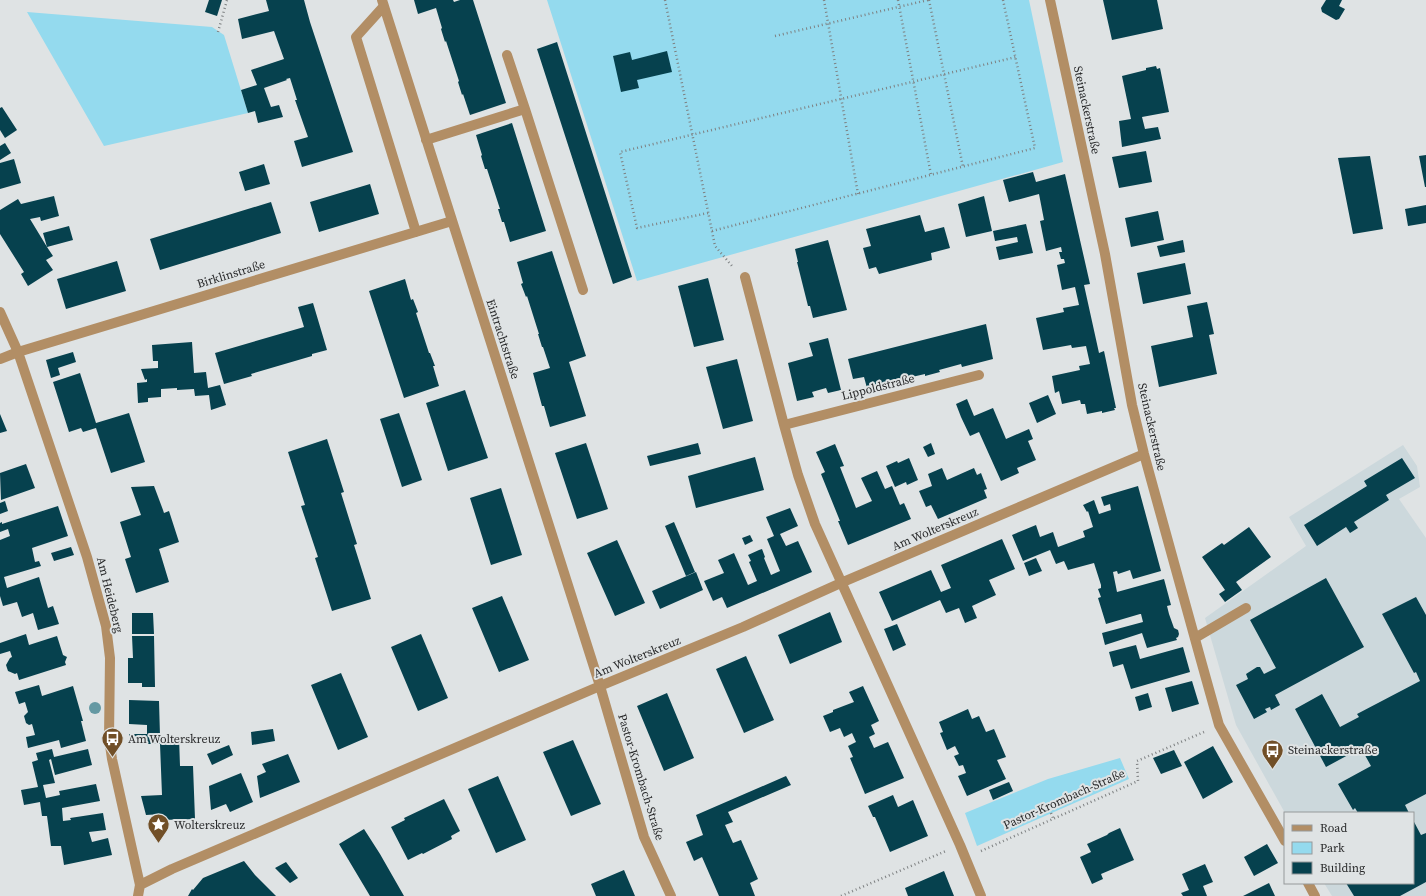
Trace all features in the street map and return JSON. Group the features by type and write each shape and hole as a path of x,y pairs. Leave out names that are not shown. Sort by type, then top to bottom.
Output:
{"street":[{"name":"Steinackerstraße","path":"1050,0 1105,254 1132,405 1144,454 1195,638 1220,726 1284,839"},
{"name":"Eintrachtstraße","path":"383,3 600,686"},
{"path":"383,3 356,37 416,232"},
{"path":"507,55 584,290"},
{"path":"426,140 525,109"},
{"name":"Birklinstraße","path":"0,359 18,352 452,221"},
{"path":"745,277 798,475 815,524 843,582 960,844 981,896"},
{"name":"Am Heideberg","path":"0,312 18,352 87,556 106,626 110,658 110,745 140,885 138,896"},
{"name":"Lippoldstraße","path":"784,425 979,375"},
{"name":"Am Wolterskreuz","path":"140,885 172,869 600,686 743,627 843,582 1144,454"},
{"path":"1195,638 1246,608"},
{"name":"Pastor-Krombach-Straße","path":"600,686 644,836 672,896"},
{"path":"1309,884 1315,896"}],"path":[{"path":"218,32 227,0"},
{"path":"665,0 715,246 733,267 745,277"},
{"path":"824,0 858,194"},
{"path":"898,0 931,175"},
{"path":"775,36 928,0 963,167"},
{"path":"712,231 1035,148 1003,0"},
{"path":"708,213 637,228 620,152 1016,58"},
{"name":"Pastor-Krombach-Straße","path":"966,858 1138,781 1137,761 1220,726"},
{"path":"1051,813 1053,818"},
{"path":"841,896 960,844"}],"shaded area":[{"path":"1403,445 1417,466 1420,487 1399,499 1426,538 1426,896 1332,896 1325,884 1414,884 1414,812 1284,812 1236,725 1205,618 1306,546 1289,517"}],"green space":[{"path":"547,0 1029,0 1063,162 637,281"},
{"path":"27,12 212,27 224,35 248,113 104,146"},
{"path":"1120,758 1129,779 977,846 965,813 1048,779"}],"building":[{"path":"209,0 222,0 217,16 205,12"},
{"path":"266,0 304,0 353,152 302,167 294,141 308,137 295,100 297,100 290,78 264,88 271,107 279,105 283,117 258,123 255,111 248,113 241,90 257,85 251,70 284,59 274,31 242,39 238,19 269,11"},
{"path":"414,0 453,0 454,2 460,0 473,0 506,103 470,115 463,94 462,95 446,41 445,42 436,8 418,14"},
{"path":"1103,0 1157,0 1163,29 1112,40"},
{"path":"1326,0 1342,0 1339,6 1345,9 1339,19 1336,20 1322,12 1321,8"},
{"path":"557,42 632,277 613,284 537,49"},
{"path":"667,51 672,72 637,80 639,88 621,92 613,56 630,52 632,60"},
{"path":"1156,66 1157,69 1160,68 1169,112 1142,117 1145,129 1158,127 1161,139 1122,147 1119,121 1131,119 1122,76"},
{"path":"2,107 17,130 5,138 0,130 0,108"},
{"path":"512,123 546,231 510,242 504,222 502,222 498,209 500,209 487,169 485,169 476,135"},
{"path":"5,143 11,153 0,160 0,146"},
{"path":"1146,151 1152,182 1119,188 1112,157"},
{"path":"1426,155 1426,187 1425,187 1419,156"},
{"path":"1370,156 1383,229 1353,234 1338,158"},
{"path":"14,159 21,183 0,189 0,163"},
{"path":"264,164 270,184 245,191 239,172"},
{"path":"1033,172 1036,182 1065,174 1090,284 1084,285 1099,353 1104,351 1116,408 1114,408 1115,410 1087,414 1085,404 1081,404 1080,400 1062,404 1059,391 1055,393 1052,376 1080,370 1079,366 1090,364 1086,346 1072,348 1071,345 1043,350 1036,318 1064,312 1063,308 1079,305 1075,287 1062,290 1057,265 1065,263 1064,259 1061,259 1059,252 1062,252 1061,247 1046,251 1040,221 1044,220 1039,194 1009,202 1003,180"},
{"path":"370,184 379,214 319,232 310,202"},
{"path":"54,196 59,216 41,221 40,217 30,219 53,256 46,260 53,270 28,286 21,274 24,272 0,234 0,210 18,199 21,204"},
{"path":"984,196 992,231 966,237 958,204"},
{"path":"271,202 281,233 160,270 150,239"},
{"path":"1426,205 1426,223 1408,226 1405,209"},
{"path":"1158,211 1164,240 1131,247 1125,218"},
{"path":"920,215 925,232 944,227 950,248 931,253 932,260 879,274 876,267 869,269 863,248 871,246 866,229"},
{"path":"1026,224 1033,253 999,260 996,247 1018,242 1017,237 995,241 993,231"},
{"path":"69,226 73,240 47,247 43,233"},
{"path":"828,240 847,310 813,318 810,306 808,306 795,249"},
{"path":"1183,240 1185,252 1160,257 1157,246"},
{"path":"552,251 586,356 569,362 586,416 550,427 544,406 542,406 533,373 550,368 542,347 527,296 526,297 521,284 523,283 517,262"},
{"path":"117,261 126,291 66,309 57,279"},
{"path":"1185,263 1191,294 1143,304 1137,273"},
{"path":"708,278 724,340 694,347 678,286"},
{"path":"405,279 411,300 413,299 418,312 416,313 429,353 435,366 433,366 439,386 404,398 369,291"},
{"path":"1207,302 1214,334 1209,335 1217,374 1159,387 1151,346 1193,337 1187,306"},
{"path":"313,303 327,350 224,384 215,353 304,327 298,307"},
{"path":"986,324 993,359 962,367 961,364 939,370 940,372 925,376 925,374 903,379 903,382 889,386 888,383 867,388 864,377 853,379 848,359"},
{"path":"828,338 841,390 828,393 826,388 812,392 814,397 797,401 788,363 813,356 809,343"},
{"path":"192,342 194,373 206,372 208,388 220,385 226,405 211,410 209,395 195,396 194,389 177,390 177,388 161,389 161,397 148,398 148,402 138,403 137,383 147,382 147,379 145,380 141,369 158,368 158,361 153,361 152,345"},
{"path":"73,352 76,362 58,368 60,375 51,378 46,360"},
{"path":"737,359 753,421 723,429 706,367"},
{"path":"80,373 96,423 129,413 145,462 111,473 96,428 83,432 81,428 69,432 53,382"},
{"path":"465,390 488,458 448,471 426,403"},
{"path":"1048,395 1056,414 1037,423 1029,403"},
{"path":"967,399 974,416 993,408 1006,439 1029,429 1033,439 1028,441 1036,460 1017,468 1019,473 1001,481 979,432 970,436 961,417 956,404"},
{"path":"399,413 422,480 402,487 380,419"},
{"path":"0,414 7,431 0,433"},
{"path":"327,439 344,492 341,493 357,544 354,545 371,599 332,611 315,558 318,557 301,506 305,505 288,452"},
{"path":"586,443 608,509 577,519 555,453"},
{"path":"698,443 701,454 650,466 647,456"},
{"path":"931,443 935,454 928,457 923,447"},
{"path":"835,444 844,466 840,467 856,508 872,501 861,478 877,471 885,489 892,486 900,505 904,503 911,519 848,545 821,474 825,472 816,452"},
{"path":"755,457 764,490 696,508 688,476"},
{"path":"909,458 918,480 907,485 906,482 895,487 886,466"},
{"path":"1402,458 1415,478 1386,495 1389,500 1354,522 1358,528 1350,533 1346,527 1317,546 1304,525 1367,486 1364,481"},
{"path":"26,464 35,488 1,500 0,473"},
{"path":"942,468 947,480 974,468 977,475 981,473 987,489 984,490 987,498 938,519 931,505 926,507 919,491 932,486 928,474"},
{"path":"154,486 164,513 169,511 179,542 159,549 169,582 136,593 125,559 131,557 120,522 141,515 131,487"},
{"path":"1138,486 1161,571 1133,579 1130,570 1118,574 1117,571 1113,572 1117,592 1164,579 1171,605 1167,606 1169,614 1174,628 1178,630 1179,634 1176,638 1177,640 1147,648 1142,633 1105,645 1102,633 1143,622 1141,614 1106,624 1098,598 1101,597 1098,589 1101,588 1101,585 1094,563 1068,570 1064,561 1056,564 1050,550 1023,561 1012,535 1036,525 1040,537 1053,532 1058,547 1085,537 1083,531 1093,527 1088,511 1087,512 1083,505 1094,500 1099,514 1111,510 1110,504 1104,506 1101,497"},
{"path":"501,488 522,555 491,565 470,498"},
{"path":"5,501 8,511 0,514 0,503"},
{"path":"58,506 68,536 32,548 35,562 39,561 41,566 4,577 7,588 39,577 48,608 53,606 59,624 38,630 33,613 22,617 17,602 3,606 0,596 0,540 10,536 8,529 0,532 0,523 2,522 2,524"},
{"path":"790,508 798,526 780,534 786,546 798,541 812,572 727,608 722,597 713,601 704,581 724,573 718,560 734,553 748,585 757,581 749,562 751,561 748,555 759,550 762,549 771,575 780,571 767,539 774,536 766,517"},
{"path":"674,522 695,572 686,576 665,526"},
{"path":"1249,527 1271,557 1236,582 1242,590 1225,602 1219,594 1225,590 1202,557 1222,543 1224,545"},
{"path":"750,535 753,541 745,545 742,538"},
{"path":"1002,539 1015,569 989,580 996,595 972,606 977,618 965,623 959,608 946,613 940,600 892,621 879,592 931,570 941,592 951,588 941,565"},
{"path":"617,540 645,603 615,616 587,553"},
{"path":"71,547 74,555 54,561 51,553"},
{"path":"1036,558 1042,571 1029,576 1024,563"},
{"path":"696,572 703,590 660,609 652,591"},
{"path":"1326,578 1364,647 1275,695 1280,705 1271,710 1270,707 1265,709 1267,712 1254,719 1236,685 1248,679 1246,674 1257,667 1260,667 1264,674 1276,668 1250,620"},
{"path":"502,596 529,660 499,672 472,608"},
{"path":"1416,597 1426,615 1426,794 1405,805 1408,812 1357,812 1355,808 1353,810 1338,784 1371,766 1361,748 1326,767 1295,709 1322,694 1340,727 1359,717 1357,714 1420,681 1416,672 1414,673 1382,614"},
{"path":"830,612 842,642 790,664 778,635"},
{"path":"132,613 153,613 154,634 132,634"},
{"path":"897,624 906,645 893,651 884,629"},
{"path":"26,634 29,645 57,636 63,655 67,657 65,662 66,665 19,680 17,673 15,674 8,671 6,665 12,657 10,651 0,654 0,643"},
{"path":"421,634 448,698 418,711 391,647"},
{"path":"132,636 154,636 155,687 142,687 142,683 128,683 128,658 133,658"},
{"path":"1136,645 1140,659 1183,647 1190,672 1131,689 1123,664 1113,667 1109,652"},
{"path":"746,656 774,720 744,733 716,669"},
{"path":"341,673 368,737 338,750 311,685"},
{"path":"1192,681 1199,704 1172,712 1165,688"},
{"path":"39,685 42,696 73,686 83,721 81,721 86,741 61,748 59,740 28,748 26,737 35,735 32,724 29,725 26,723 24,716 28,712 25,702 19,704 15,692"},
{"path":"863,686 879,721 871,725 875,734 869,737 874,748 888,742 904,778 865,794 850,758 853,757 848,746 856,742 852,733 844,737 840,728 830,732 823,716 833,712 833,710 854,702 849,692"},
{"path":"667,693 694,758 664,771 637,706"},
{"path":"1148,693 1152,707 1139,711 1135,697"},
{"path":"129,700 159,701 160,736 179,737 180,766 193,766 195,819 162,820 162,814 146,815 141,796 162,795 160,744 129,744 129,734 147,734 147,725 129,724"},
{"path":"968,709 972,719 979,716 986,732 994,729 1006,757 997,760 1006,779 967,796 958,776 966,773 963,765 959,766 954,756 959,754 955,746 947,750 940,733 943,732 939,722"},
{"path":"273,729 275,741 252,745 251,732"},
{"path":"573,740 601,804 571,816 543,752"},
{"path":"229,745 233,755 212,765 207,754"},
{"path":"1213,746 1233,782 1203,799 1184,762"},
{"path":"52,749 54,757 88,749 92,765 55,775 51,759 49,760 55,783 43,785 46,798 60,795 59,791 96,784 100,801 62,808 63,821 71,820 70,818 103,813 106,830 89,832 92,842 108,838 112,855 64,865 61,846 51,846 47,816 42,816 40,802 24,805 21,790 38,787 32,762 38,760 36,753"},
{"path":"1174,750 1182,766 1161,774 1153,758"},
{"path":"288,754 300,782 260,798 257,776 266,772 262,764"},
{"path":"241,773 253,802 230,812 226,804 211,810 209,786"},
{"path":"498,776 526,840 496,853 468,789"},
{"path":"786,776 791,785 728,812 733,822 725,825 733,843 741,840 758,879 750,883 755,896 719,896 702,857 694,861 686,842 703,835 696,815"},
{"path":"1009,782 1013,791 993,800 989,790"},
{"path":"893,795 898,807 913,800 928,836 890,852 875,817 873,817 868,806"},
{"path":"444,799 460,831 451,836 452,839 408,860 391,827 405,820 404,818"},
{"path":"1414,822 1421,835 1426,833 1426,882 1400,896 1354,896 1347,884 1414,884"},
{"path":"1120,828 1134,860 1101,874 1103,879 1092,884 1080,857 1091,852 1087,844"},
{"path":"364,829 404,896 370,896 339,844"},
{"path":"1267,844 1278,863 1254,876 1244,857"},
{"path":"244,861 255,875 276,896 188,896 192,889 193,890 203,878"},
{"path":"286,862 298,878 290,883 275,868"},
{"path":"1205,864 1213,882 1203,886 1207,896 1183,896 1181,893 1189,890 1182,874"},
{"path":"624,870 635,896 596,896 591,884"},
{"path":"944,871 954,896 908,896 905,888"},
{"path":"1269,883 1275,896 1243,896"}],"place":[{"name":"Am Wolterskreuz","path":"112,758"},
{"name":"Steinackerstraße","path":"1272,770"},
{"name":"Wolterskreuz","path":"159,844"}]}
